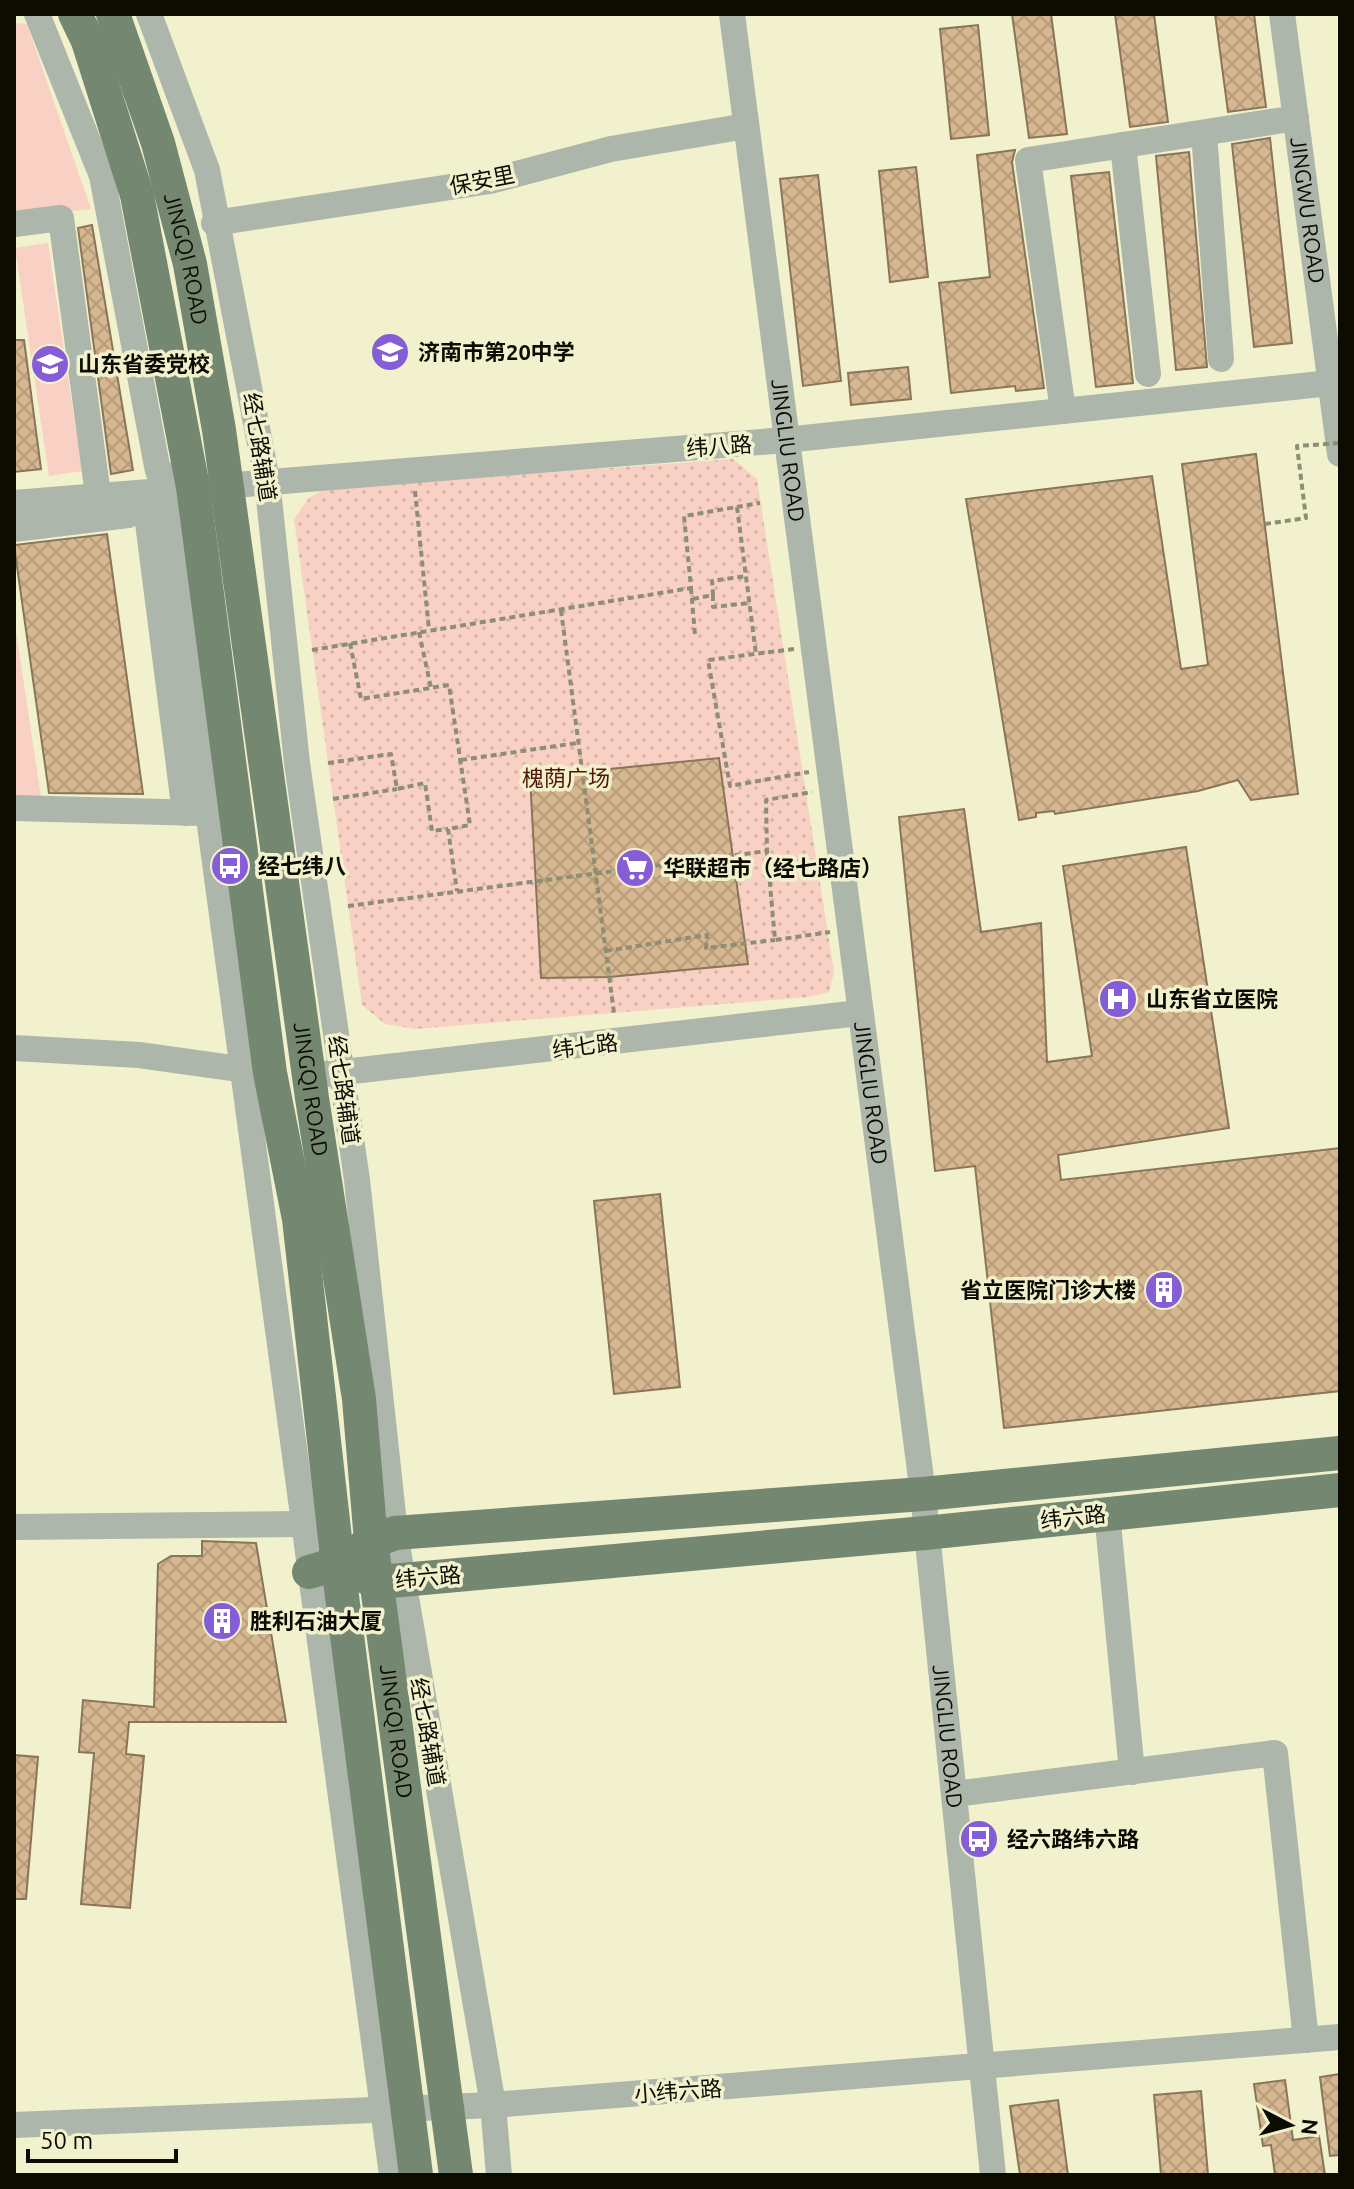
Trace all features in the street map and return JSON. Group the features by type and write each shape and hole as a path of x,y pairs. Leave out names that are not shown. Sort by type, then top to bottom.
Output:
{"main road":[{"name":"JINGQI ROAD","path":"75,14 88,41 137,195 209,486 326,1074 359,1399 389,1581 456,2175"},
{"name":"JINGQI ROAD","path":"113,14 158,143 190,264 258,1072 299,1219 324,1569 397,2111 416,2175"},
{"name":"纬六路","path":"383,1537 923,1494 1340,1453"},
{"name":"纬六路","path":"324,1569 389,1581 925,1533 1340,1490"},
{"path":"324,1569 383,1537"}],"street":[{"path":"37,14 102,176 158,471 209,486"},
{"name":"经七路辅道","path":"149,14 207,170 214,223 267,480 326,1074"},
{"name":"JINGLIU ROAD","path":"732,14 923,1494 993,2175"},
{"name":"JINGWU ROAD","path":"1282,14 1336,383 1340,454"},
{"path":"1063,411 1028,160 1296,118"},
{"name":"保安里","path":"214,223 490,181 611,149 746,126"},
{"path":"1204,133 1221,359"},
{"path":"1123,145 1148,374"},
{"path":"14,224 61,218 98,495"},
{"name":"纬八路","path":"14,503 785,440 1336,383"},
{"path":"14,529 128,515 209,486"},
{"path":"197,813 167,507 209,486"},
{"path":"146,507 197,813 258,1072 303,1524 324,1569"},
{"path":"14,808 197,813"},
{"name":"纬七路","path":"326,1074 859,1013"},
{"path":"14,1048 139,1055 258,1072"},
{"path":"1107,1513 1132,1772"},
{"path":"14,1527 303,1524"},
{"name":"经七路辅道","path":"389,1581 493,2105 499,2175"},
{"path":"955,1794 1275,1753 1306,2040"},
{"name":"小纬六路","path":"14,2125 449,2108 983,2068 1340,2037"},
{"path":"392,2175 397,2111"}],"path":[{"path":"1265,524 1306,518 1297,446 1340,443"},
{"path":"412,469 429,631"},
{"path":"695,635 684,516 760,503"},
{"path":"737,507 756,654"},
{"path":"746,576 712,581 713,607 749,603"},
{"path":"312,650 691,588"},
{"path":"693,599 713,595"},
{"path":"561,610 614,1013"},
{"path":"419,632 431,688"},
{"path":"333,799 425,783 432,831 470,825 449,685 361,699 350,643"},
{"path":"812,648 708,660 730,786 829,779"},
{"path":"461,760 577,743"},
{"path":"328,763 391,754 397,789"},
{"path":"775,940 766,800 829,779"},
{"path":"448,829 457,891"},
{"path":"348,906 767,851"},
{"path":"606,951 707,935 706,948 848,929"}],"green space":[{"path":"14,23 27,24 91,209 14,217"},
{"path":"48,243 82,471 49,476 15,248"},
{"name":"槐荫广场","path":"733,459 757,479 834,972 829,992 809,997 415,1029 385,1024 362,1005 294,519 309,498 325,489"},
{"path":"14,618 41,797 14,796"}],"building":[{"path":"1012,14 1051,14 1067,134 1029,138"},
{"path":"1115,14 1154,14 1168,122 1130,127"},
{"path":"1215,14 1254,14 1266,107 1228,112"},
{"path":"978,25 989,135 951,139 940,29"},
{"path":"1270,138 1292,343 1254,347 1232,144"},
{"path":"1015,150 1012,162 1044,388 1016,391 1015,386 951,393 939,283 990,277 977,155"},
{"path":"1189,152 1207,367 1176,370 1156,156"},
{"path":"916,167 928,277 890,282 879,171"},
{"path":"1109,172 1133,383 1096,387 1071,176"},
{"path":"818,175 841,381 803,386 780,179"},
{"path":"92,225 133,470 111,474 78,228"},
{"path":"14,340 24,340 41,469 14,472"},
{"path":"908,367 911,399 851,405 848,373"},
{"path":"1256,454 1298,794 1251,800 1238,780 1198,791 1055,814 1054,811 1036,813 1036,817 1019,820 966,499 1152,476 1181,669 1208,665 1182,464"},
{"path":"107,534 143,794 49,793 14,545"},
{"name":"华联超市（经七路店）","path":"719,758 748,964 609,977 541,978 530,777"},
{"path":"964,809 981,932 1041,923 1047,1062 1092,1056 1063,866 1186,847 1229,1128 1058,1155 1061,1180 1340,1148 1340,1391 1004,1428 975,1166 935,1171 899,817"},
{"path":"660,1194 680,1387 614,1394 594,1201"},
{"path":"202,1541 256,1543 286,1722 129,1722 126,1754 144,1756 130,1908 81,1904 94,1753 79,1752 83,1700 154,1707 158,1564 171,1556 202,1556"},
{"path":"14,1755 38,1757 26,1899 14,1899"},
{"path":"1340,2074 1340,2155 1330,2156 1320,2077"},
{"path":"1285,2080 1293,2140 1319,2136 1325,2175 1275,2175 1271,2145 1263,2146 1254,2084"},
{"path":"1201,2091 1208,2175 1161,2175 1154,2095"},
{"path":"1058,2100 1068,2175 1020,2175 1010,2106"}],"place":[{"name":"济南市第20中学","path":"390,352"},
{"name":"山东省委党校","path":"50,364"},
{"name":"经七纬八","path":"230,866"},
{"name":"华联超市（经七路店）","path":"635,868"},
{"name":"山东省立医院","path":"1118,999"},
{"name":"省立医院门诊大楼","path":"1164,1290"},
{"name":"胜利石油大厦","path":"222,1621"},
{"name":"经六路纬六路","path":"979,1839"}]}
